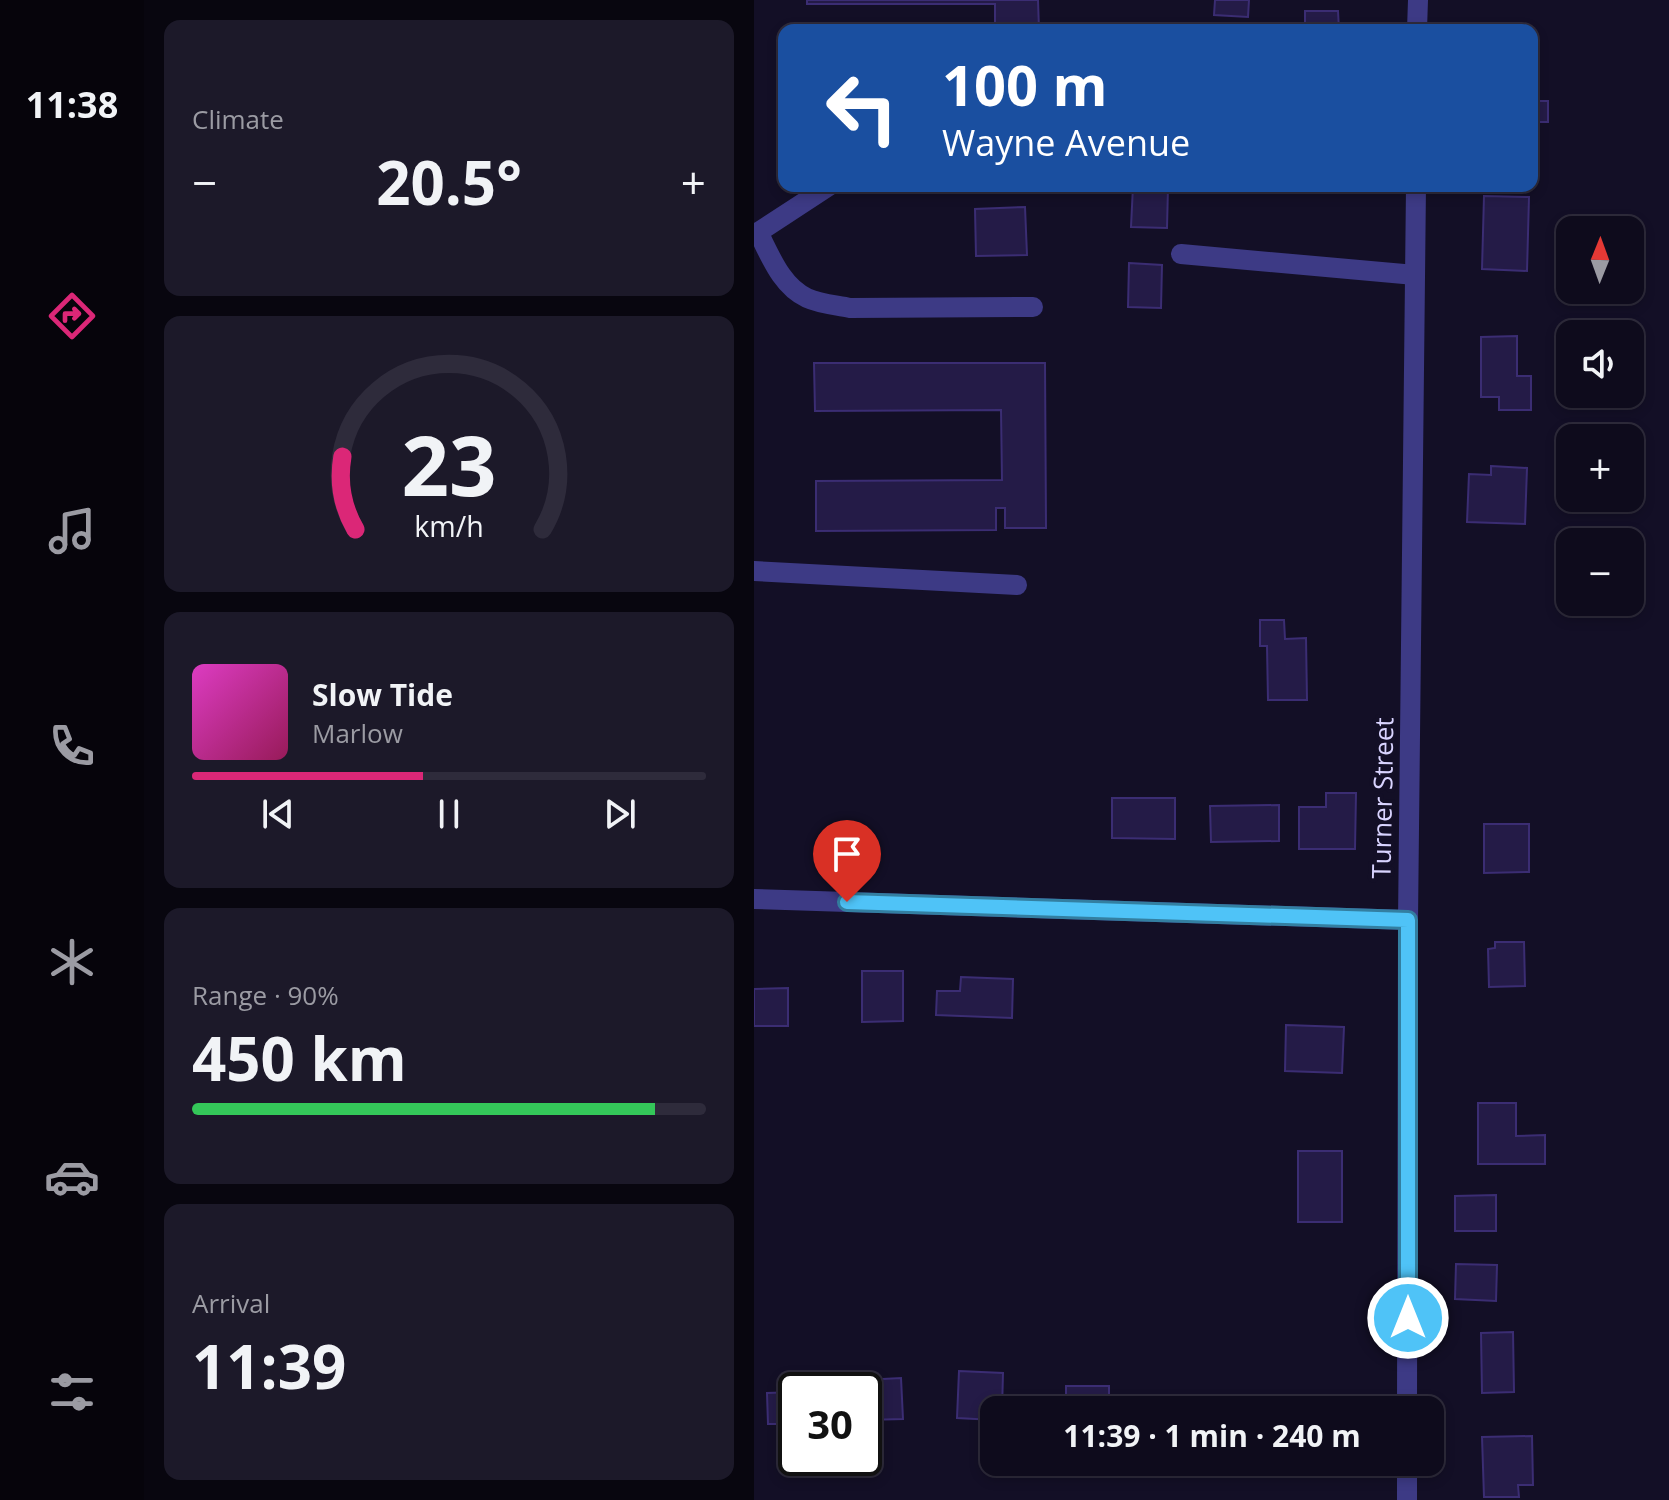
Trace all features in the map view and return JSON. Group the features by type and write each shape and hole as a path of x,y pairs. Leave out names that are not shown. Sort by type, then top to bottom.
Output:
{"street":[{"path":"1417,24 1418,0"},
{"path":"820,192 756,234 779,272 807,298 850,308 1033,307"},
{"name":"Turner Street","path":"1407,1396 1408,920 1416,192"},
{"path":"1181,254 1415,275"},
{"path":"754,571 1017,585"},
{"path":"754,899 1408,920"},
{"path":"1407,1476 1407,1500"}],"building":[{"path":"807,0 1038,0 1039,24 995,24 995,4 807,4"},
{"path":"1215,0 1249,0 1248,17 1214,15"},
{"path":"1305,11 1338,11 1339,24 1305,24"},
{"path":"1538,101 1548,101 1548,122 1538,122"},
{"path":"1133,192 1168,192 1167,228 1131,227"},
{"path":"1484,196 1529,197 1527,271 1482,269"},
{"path":"1025,207 1027,255 976,256 975,209"},
{"path":"1129,263 1162,265 1161,308 1128,307"},
{"path":"1517,336 1517,376 1531,376 1531,410 1499,410 1499,397 1481,397 1481,337"},
{"path":"814,363 1045,363 1046,528 1005,528 1005,508 996,508 996,530 816,531 816,481 1002,480 1001,410 815,411"},
{"path":"1491,466 1527,468 1525,524 1467,522 1469,474 1491,475"},
{"path":"1260,620 1284,620 1285,639 1306,638 1307,700 1268,700 1267,646 1260,646"},
{"path":"1326,793 1356,793 1355,849 1299,849 1299,807 1326,807"},
{"path":"1112,798 1175,798 1175,839 1112,838"},
{"path":"1279,805 1279,841 1211,842 1210,806"},
{"path":"1484,824 1529,824 1529,872 1484,873"},
{"path":"1495,942 1524,942 1525,986 1489,987 1488,949 1495,948"},
{"path":"862,971 903,971 903,1021 862,1022"},
{"path":"961,977 1013,979 1012,1018 936,1015 937,991 960,991"},
{"path":"788,988 788,1026 754,1026 754,989"},
{"path":"1286,1025 1344,1027 1342,1073 1285,1071"},
{"path":"1478,1103 1516,1103 1516,1136 1545,1135 1545,1164 1478,1164"},
{"path":"1298,1151 1342,1151 1342,1222 1298,1222"},
{"path":"1496,1195 1496,1231 1455,1231 1455,1196"},
{"path":"1456,1264 1497,1265 1496,1301 1455,1299"},
{"path":"1513,1332 1514,1392 1482,1393 1481,1333"},
{"path":"959,1371 1003,1373 1002,1396 980,1396 980,1419 957,1418"},
{"path":"901,1378 903,1419 882,1420 882,1379"},
{"path":"1066,1386 1109,1386 1109,1396 1066,1396"},
{"path":"767,1393 778,1393 778,1424 768,1424"},
{"path":"1532,1436 1533,1485 1518,1485 1519,1497 1484,1497 1482,1437"}],"route":[{"path":"847,902 1408,920 1408,1318"}]}
